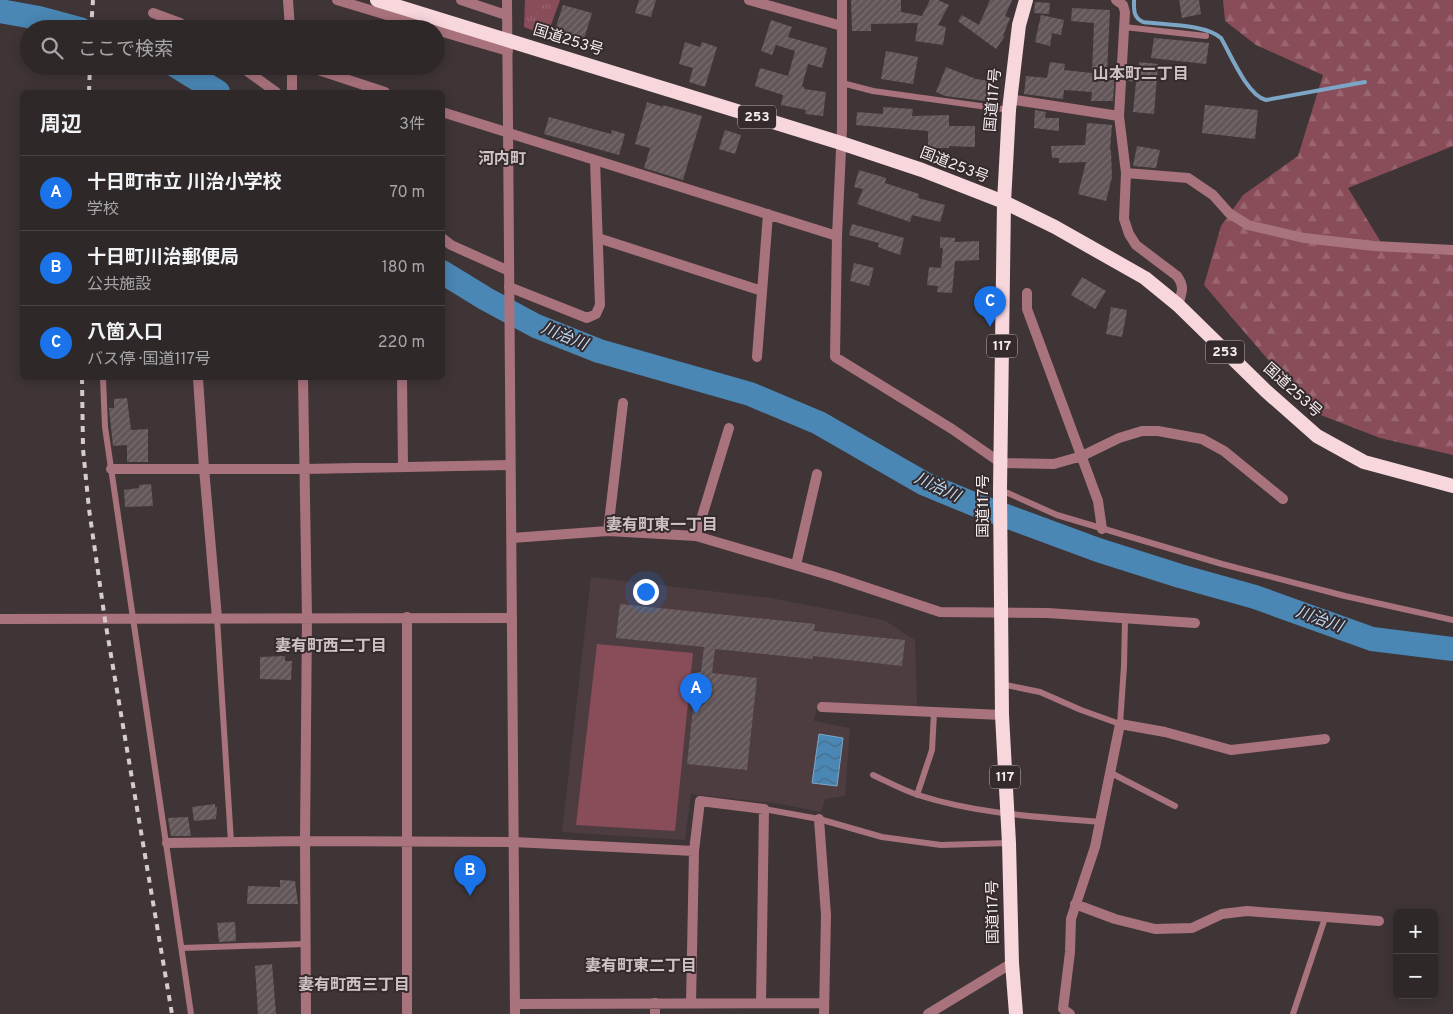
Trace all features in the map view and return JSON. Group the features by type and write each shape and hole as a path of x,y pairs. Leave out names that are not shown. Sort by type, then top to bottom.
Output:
{"highway":[{"name":"国道253号","path":"377,0 435,20"},
{"name":"国道117号","path":"1016,1014 1012,963 1009,843 1001,684 1000,490 1004,202 1009,104 1019,25 1026,0"},
{"name":"国道253号","path":"445,23 508,45 841,143 922,170 1004,202 1048,223 1145,278 1178,305 1266,391 1317,436 1364,462 1453,486"}],"street":[{"path":"288,0 289,20"},
{"path":"337,0 404,20"},
{"path":"461,0 506,14"},
{"path":"507,0 515,1009 655,1003 824,1003"},
{"path":"749,0 842,26"},
{"path":"842,0 841,143 835,356 952,429 1001,463 1054,464 1082,456 1119,438 1142,430 1158,431 1202,439 1224,451 1283,499"},
{"path":"1116,0 1123,5 1125,12 1118,116 1126,173 1124,219 1128,234 1136,246 1177,276 1182,283 1178,305"},
{"path":"153,13 172,20"},
{"path":"445,31 508,45"},
{"path":"252,75 273,90"},
{"path":"292,75 292,90"},
{"path":"333,75 379,90"},
{"path":"1009,104 1118,116"},
{"path":"445,113 837,236"},
{"path":"509,289 587,318 596,314 600,305 595,160"},
{"path":"1126,173 1188,178 1213,195 1229,213 1248,226 1304,238 1366,245 1453,250"},
{"path":"757,357 768,214"},
{"path":"598,238 762,291"},
{"path":"445,240 451,245 509,270"},
{"path":"1027,293 1027,309 1098,501 1102,528"},
{"path":"198,380 218,618"},
{"path":"303,380 307,618 306,1014"},
{"path":"402,380 403,466"},
{"path":"608,531 624,403"},
{"path":"696,536 728,428"},
{"path":"111,469 304,469 510,465"},
{"path":"796,565 817,474"},
{"path":"512,538 608,531 696,536 832,576 940,612 1048,613 1087,615 1125,620 1195,623"},
{"path":"407,618 407,1014"},
{"path":"0,619 512,618"},
{"path":"822,708 1002,715"},
{"path":"1065,1012 1071,919 1095,848 1120,724 1165,732 1231,750 1325,739"},
{"path":"690,1003 694,851 700,801 764,809 760,1003"},
{"path":"819,818 826,916 824,1014"},
{"path":"167,843 305,841 514,842 694,851"},
{"path":"1075,904 1115,919 1155,929 1192,928 1222,914 1246,911 1379,921"},
{"path":"928,1014 1012,963"},
{"path":"655,1003 656,1014"}],"lane":[{"path":"1124,27 1206,36"},
{"path":"842,84 873,91 1009,104"},
{"path":"103,380 105,427 191,1014"},
{"path":"1000,490 1057,515 1241,569 1345,596 1453,620"},
{"path":"218,618 231,842"},
{"path":"1001,684 1040,692 1120,724 1125,620"},
{"path":"917,795 932,750 934,713"},
{"path":"1109,772 1175,806"},
{"path":"873,775 917,795 950,804 1007,814 1100,822"},
{"path":"764,809 819,818 882,837 941,845 1009,843"},
{"path":"1292,1014 1325,918"},
{"path":"182,948 305,944"}],"shaded area":[{"path":"591,577 771,598 884,620 915,640 917,707 818,703 814,721 850,728 845,796 825,799 821,812 781,804 691,794 685,840 562,832"}],"green space":[{"path":"525,0 560,0 547,36 524,27"},
{"path":"1223,0 1453,0 1453,146 1348,188 1382,244 1453,254 1453,455 1380,438 1313,412 1204,285 1221,226 1243,195 1298,156 1323,75 1256,45 1225,21"},
{"path":"597,644 693,653 675,831 576,825"}],"water":[{"path":"819,734 843,738 837,786 812,783"}],"building":[{"path":"639,0 656,0 651,17 635,13"},
{"path":"851,0 901,0 901,12 922,16 930,0 938,0 949,5 938,25 946,27 943,45 915,41 918,23 871,24 871,31 852,31"},
{"path":"990,0 1012,0 1005,16 1010,18 1003,36 1005,36 996,49 958,21 962,15 979,25"},
{"path":"1179,0 1199,0 1201,14 1182,18"},
{"path":"1035,2 1050,3 1049,14 1034,13"},
{"path":"563,5 592,13 584,39 568,34 565,43 552,39"},
{"path":"1072,8 1110,10 1107,71 1115,71 1113,101 1091,101 1092,92 1064,90 1063,99 1024,94 1026,76 1047,78 1050,62 1065,64 1064,70 1092,73 1094,23 1071,21"},
{"path":"1041,15 1064,20 1061,35 1052,33 1050,46 1035,42"},
{"path":"771,20 792,27 788,37 827,48 822,68 808,64 802,86 804,89 826,92 823,116 805,114 806,110 781,105 783,95 755,86 760,68 788,76 795,51 776,45 772,55 761,51"},
{"path":"1154,38 1209,43 1206,64 1151,58"},
{"path":"685,42 700,47 702,42 717,47 705,87 689,82 693,68 679,64"},
{"path":"886,51 918,57 913,84 881,79"},
{"path":"1139,62 1158,64 1154,114 1133,112 1136,82 1128,81 1128,71 1129,66 1139,66"},
{"path":"946,67 976,79 989,81 986,101 945,96 936,92"},
{"path":"647,102 702,116 683,180 644,168 650,148 635,144"},
{"path":"1205,105 1258,110 1255,139 1202,133"},
{"path":"883,107 913,109 912,116 949,115 949,126 975,126 975,147 949,146 949,148 928,148 928,131 856,125 857,112 883,114"},
{"path":"1035,110 1046,112 1045,118 1059,118 1059,131 1034,128"},
{"path":"549,117 611,134 612,130 625,134 619,155 544,134"},
{"path":"1087,123 1112,125 1110,150 1112,177 1106,201 1078,194 1086,162 1059,163 1059,158 1052,158 1051,146 1085,145"},
{"path":"725,130 741,135 735,154 719,149"},
{"path":"1137,146 1160,150 1156,168 1133,166"},
{"path":"859,170 886,178 885,183 919,194 918,198 945,205 940,222 912,215 910,222 857,204 863,189 854,187"},
{"path":"852,224 904,238 900,255 878,247 879,243 849,235"},
{"path":"940,237 955,238 955,242 979,241 979,260 955,261 952,293 937,292 938,286 927,285 929,267 941,268 943,248 940,248"},
{"path":"854,263 874,268 869,286 850,281"},
{"path":"1082,277 1106,291 1095,309 1071,295"},
{"path":"1111,307 1127,310 1122,337 1106,334"},
{"path":"127,398 131,430 148,429 148,462 127,462 127,445 113,446 109,408 114,408 114,399"},
{"path":"151,484 153,506 125,507 124,490 139,488 139,485"},
{"path":"620,604 815,624 814,631 905,640 902,666 813,656 812,659 715,649 712,673 757,678 747,770 687,764 697,672 701,672 704,647 616,638"},
{"path":"285,656 285,661 292,661 291,680 260,679 260,657"},
{"path":"215,804 215,807 217,807 216,819 194,821 192,807"},
{"path":"188,817 191,836 171,836 168,818"},
{"path":"280,880 295,881 298,904 247,904 248,886 280,887"},
{"path":"235,922 236,941 219,942 217,923"},
{"path":"272,964 276,1014 258,1014 255,966"}],"waterway":[{"path":"1134,0 1136,15 1143,22 1205,30 1221,38 1246,83 1259,97 1266,100 1365,82"},
{"name":"川治川","path":"0,11 46,20"},
{"name":"川治川","path":"191,75 215,90"},
{"name":"川治川","path":"445,274 536,326 599,351 750,394 819,423 925,484 976,505 1098,550 1255,597 1372,639 1453,649"}],"railway":[{"path":"92,20 93,0"},
{"path":"89,90 90,75"},
{"path":"82,380 83,449 89,509 105,620 172,1014"}],"place":[{"name":"八箇入口","path":"990,327"},
{"name":"十日町市立 川治小学校","path":"696,714"},
{"name":"十日町川治郵便局","path":"470,896"}],"district":[{"name":"山本町二丁目","path":"1141,75"},
{"name":"河内町","path":"502,160"},
{"name":"妻有町東一丁目","path":"662,526"},
{"name":"妻有町西二丁目","path":"331,647"},
{"name":"妻有町東二丁目","path":"641,967"},
{"name":"妻有町西三丁目","path":"354,986"}]}
